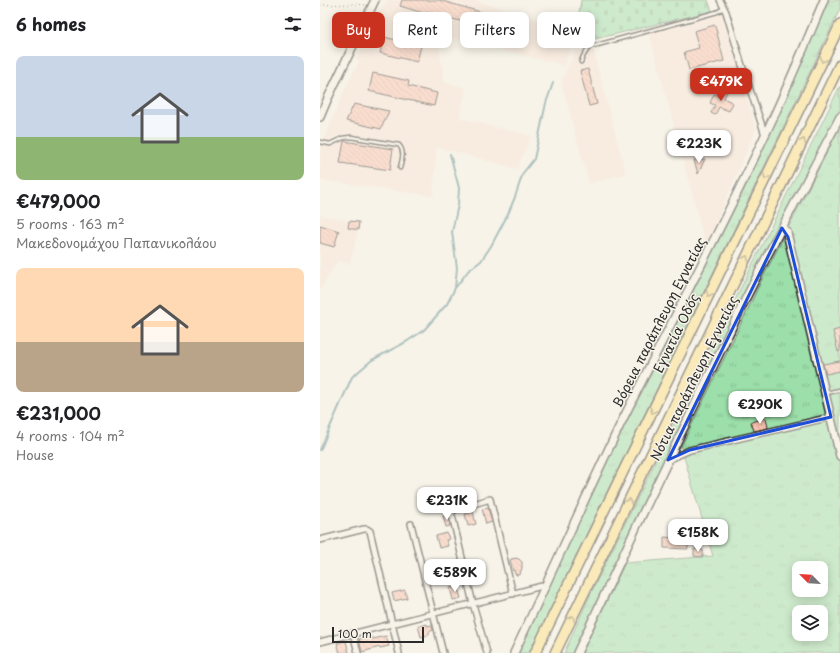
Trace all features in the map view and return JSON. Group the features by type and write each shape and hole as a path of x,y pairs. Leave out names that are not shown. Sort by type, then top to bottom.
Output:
{"highway":[{"name":"Εγνατία Οδός","path":"535,653 840,25"},
{"path":"555,653 840,64"}],"street":[{"path":"720,0 726,12 765,135"},
{"name":"Βόρεια παράπλευρη Εγνατίας","path":"514,653 606,455 765,135 824,0"},
{"path":"320,117 374,3"},
{"name":"Νότια παράπλευρη Εγνατίας","path":"577,653 745,300 840,117"},
{"path":"782,228 787,232 840,456"},
{"path":"668,460 690,450 831,417"},
{"path":"487,653 473,604 451,511 490,499 513,594"},
{"path":"411,524 443,653"},
{"path":"320,540 364,529 370,531 399,653"},
{"path":"320,642 546,585"},
{"path":"353,633 358,653"}],"lane":[{"path":"582,62 583,54 590,47 717,12 724,8"},
{"path":"320,142 330,144 343,138 351,137 399,145 403,153 400,168"},
{"path":"826,393 840,390"}],"path":[{"path":"320,5 374,3"}],"highlighted area":[{"path":"782,228 788,237 831,417 690,450 668,460"}],"shaded area":[{"path":"387,0 475,0 514,12 460,12 460,40 452,38 452,12 393,12 393,48 439,48 445,82 466,88 460,118 531,136 517,169 437,147 433,196 320,180 320,148 343,93 359,61 356,60 362,48 385,48 385,12 381,12"},
{"path":"723,14 756,129 706,246 649,33"},
{"path":"529,17 537,19 537,48 570,48 565,66 492,48 529,48"},
{"path":"593,49 626,174 589,184 561,82 575,51"},
{"path":"320,215 360,223 350,264 338,261 320,290"}],"green space":[{"path":"581,0 708,0 712,11 595,39 595,12 579,12"},
{"path":"828,0 840,0 840,9 529,653 519,653 601,471 690,298 771,130"},
{"path":"840,86 840,109 797,191 683,422 573,653 564,653 593,589"},
{"path":"840,127 840,653 582,653 625,563 713,556 681,447 749,307"}],"building":[{"path":"402,0 439,0 480,12 460,12 460,21 452,20 452,12 420,12 400,6"},
{"path":"715,25 724,61 689,70 684,52 699,48 694,31"},
{"path":"385,37 393,39 393,48 420,48 417,62 380,53 381,48 385,48"},
{"path":"588,69 597,104 589,106 580,71"},
{"path":"373,73 409,81 408,86 437,93 434,106 369,91"},
{"path":"723,87 728,90 724,98 733,103 729,111 719,107 715,115 711,113 715,105 710,103 714,94 719,96"},
{"path":"354,104 389,111 381,129 346,121"},
{"path":"344,141 393,149 390,170 340,163"},
{"path":"705,159 698,174 694,160"},
{"path":"349,221 359,222 358,230 348,228"},
{"path":"320,225 339,231 334,247 320,243"},
{"path":"840,329 840,351 838,352 833,331"},
{"path":"840,361 840,371 826,374 823,364"},
{"path":"766,418 768,428 754,431 751,422"},
{"path":"488,508 492,522 486,524 482,509"},
{"path":"473,512 476,524 468,526 465,514"},
{"path":"448,515 450,526 446,527 443,516"},
{"path":"675,525 689,526 688,549 664,548 664,537 674,538"},
{"path":"447,533 449,539 446,540 448,546 439,548 436,536"},
{"path":"694,549 703,550 703,557 694,556"},
{"path":"517,558 522,562 522,568 520,574 517,575 515,574 514,570 513,571 510,560"},
{"path":"457,586 461,598 453,600 450,588"},
{"path":"405,590 407,598 394,601 392,593"},
{"path":"427,624 427,626 432,625 433,630 429,632 429,635 421,637 418,626"},
{"path":"386,636 389,646 362,652 359,639 372,637 373,639"},
{"path":"346,641 349,653 340,653 337,643"}],"waterway":[{"path":"456,287 468,271 481,261 508,214 523,173 534,159 546,103 553,83"},
{"path":"320,450 352,377 372,360 406,342 424,330 447,304 455,288 457,268 452,232 458,205 459,188 450,154"}]}
